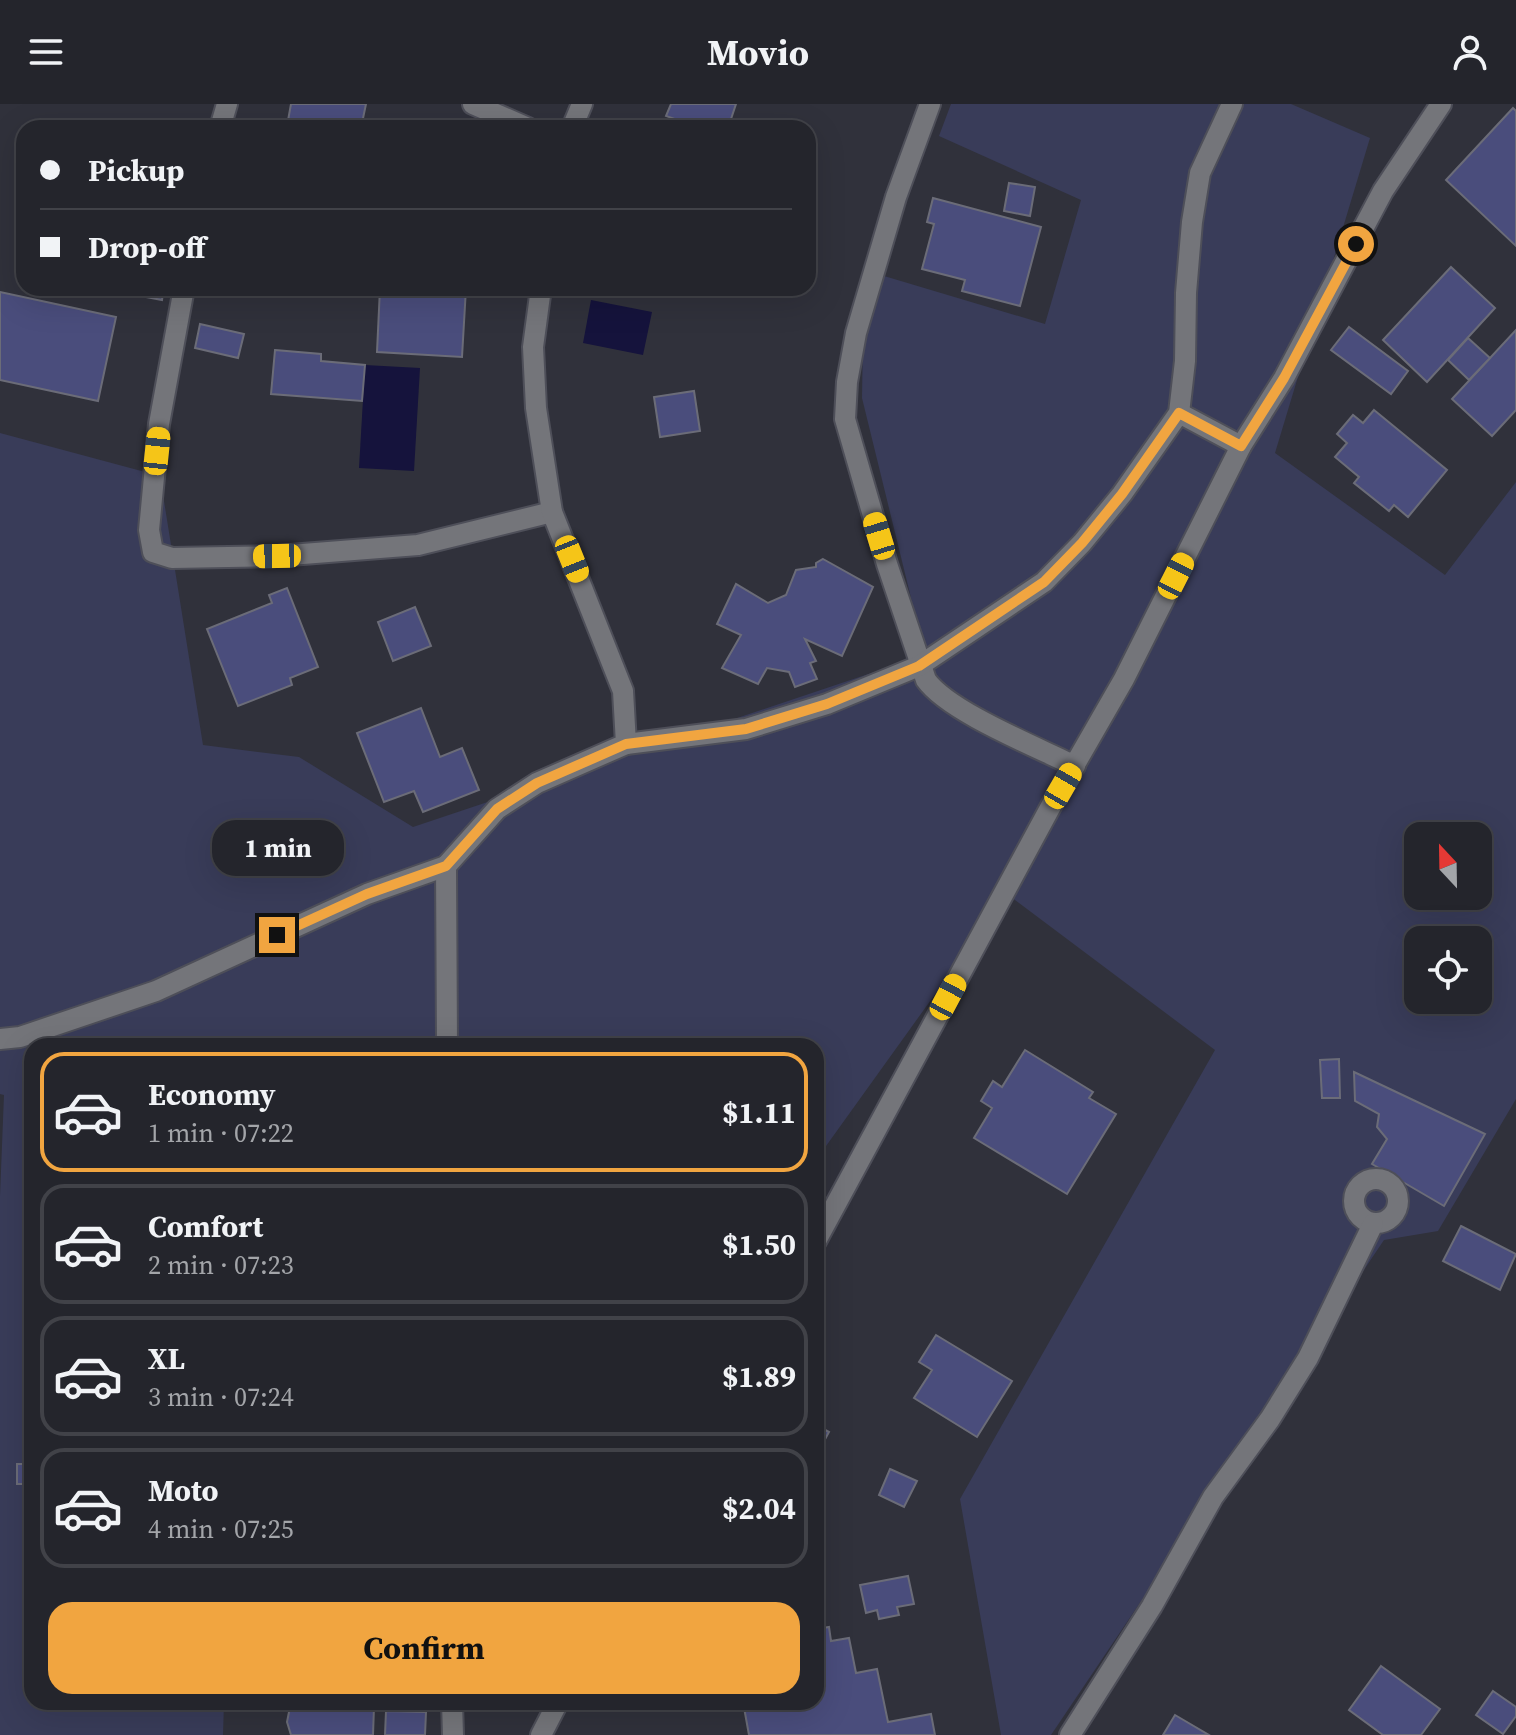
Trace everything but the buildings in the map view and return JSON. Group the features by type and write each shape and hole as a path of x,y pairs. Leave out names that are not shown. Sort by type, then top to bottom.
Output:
{"street":[{"path":"473,104 510,120"},
{"path":"930,104 896,197 856,333 847,382 845,419 919,666 935,693 1075,766"},
{"path":"0,1039 20,1037 156,991 367,894 446,866 497,809 537,783 626,744 746,729 827,704 919,666 1044,582 1082,543 1122,494 1179,413 1185,361 1186,293 1192,222 1200,173 1232,104"},
{"path":"824,1226 1124,679 1241,446 1284,378 1383,191 1441,104"},
{"path":"183,296 159,424 149,530 153,552 172,558 277,556 418,545 552,512"},
{"path":"540,296 533,347 536,408 552,512 623,691 626,744"},
{"path":"1179,413 1241,446"},
{"path":"446,866 447,1038"},
{"path":"1070,1735 1152,1606 1213,1497 1270,1419 1308,1358 1373,1224"},
{"path":"452,1710 453,1735"},
{"path":"541,1735 554,1710"}],"shaded area":[{"path":"951,104 1291,104 1370,138 1275,453 1445,575 1516,482 1516,1099 1438,1231 1384,1240 1051,1735 1001,1735 960,1499 1215,1050 1007,894 824,1149 824,1038 24,1038 24,1710 224,1710 223,1735 0,1735 0,1196 4,1095 0,1094 0,433 160,476 203,745 299,757 413,827 925,655 862,398 864,270 1045,324 1081,200 939,136"},
{"path":"591,300 652,312 643,355 583,343"},
{"path":"365,365 420,368 414,471 359,468"}],"route":[{"path":"277,935 367,894 446,866 497,809 537,783 626,744 746,729 827,704 919,666 988,622 1044,582 1082,543 1122,494 1179,413 1241,446 1284,378 1356,244"}]}
